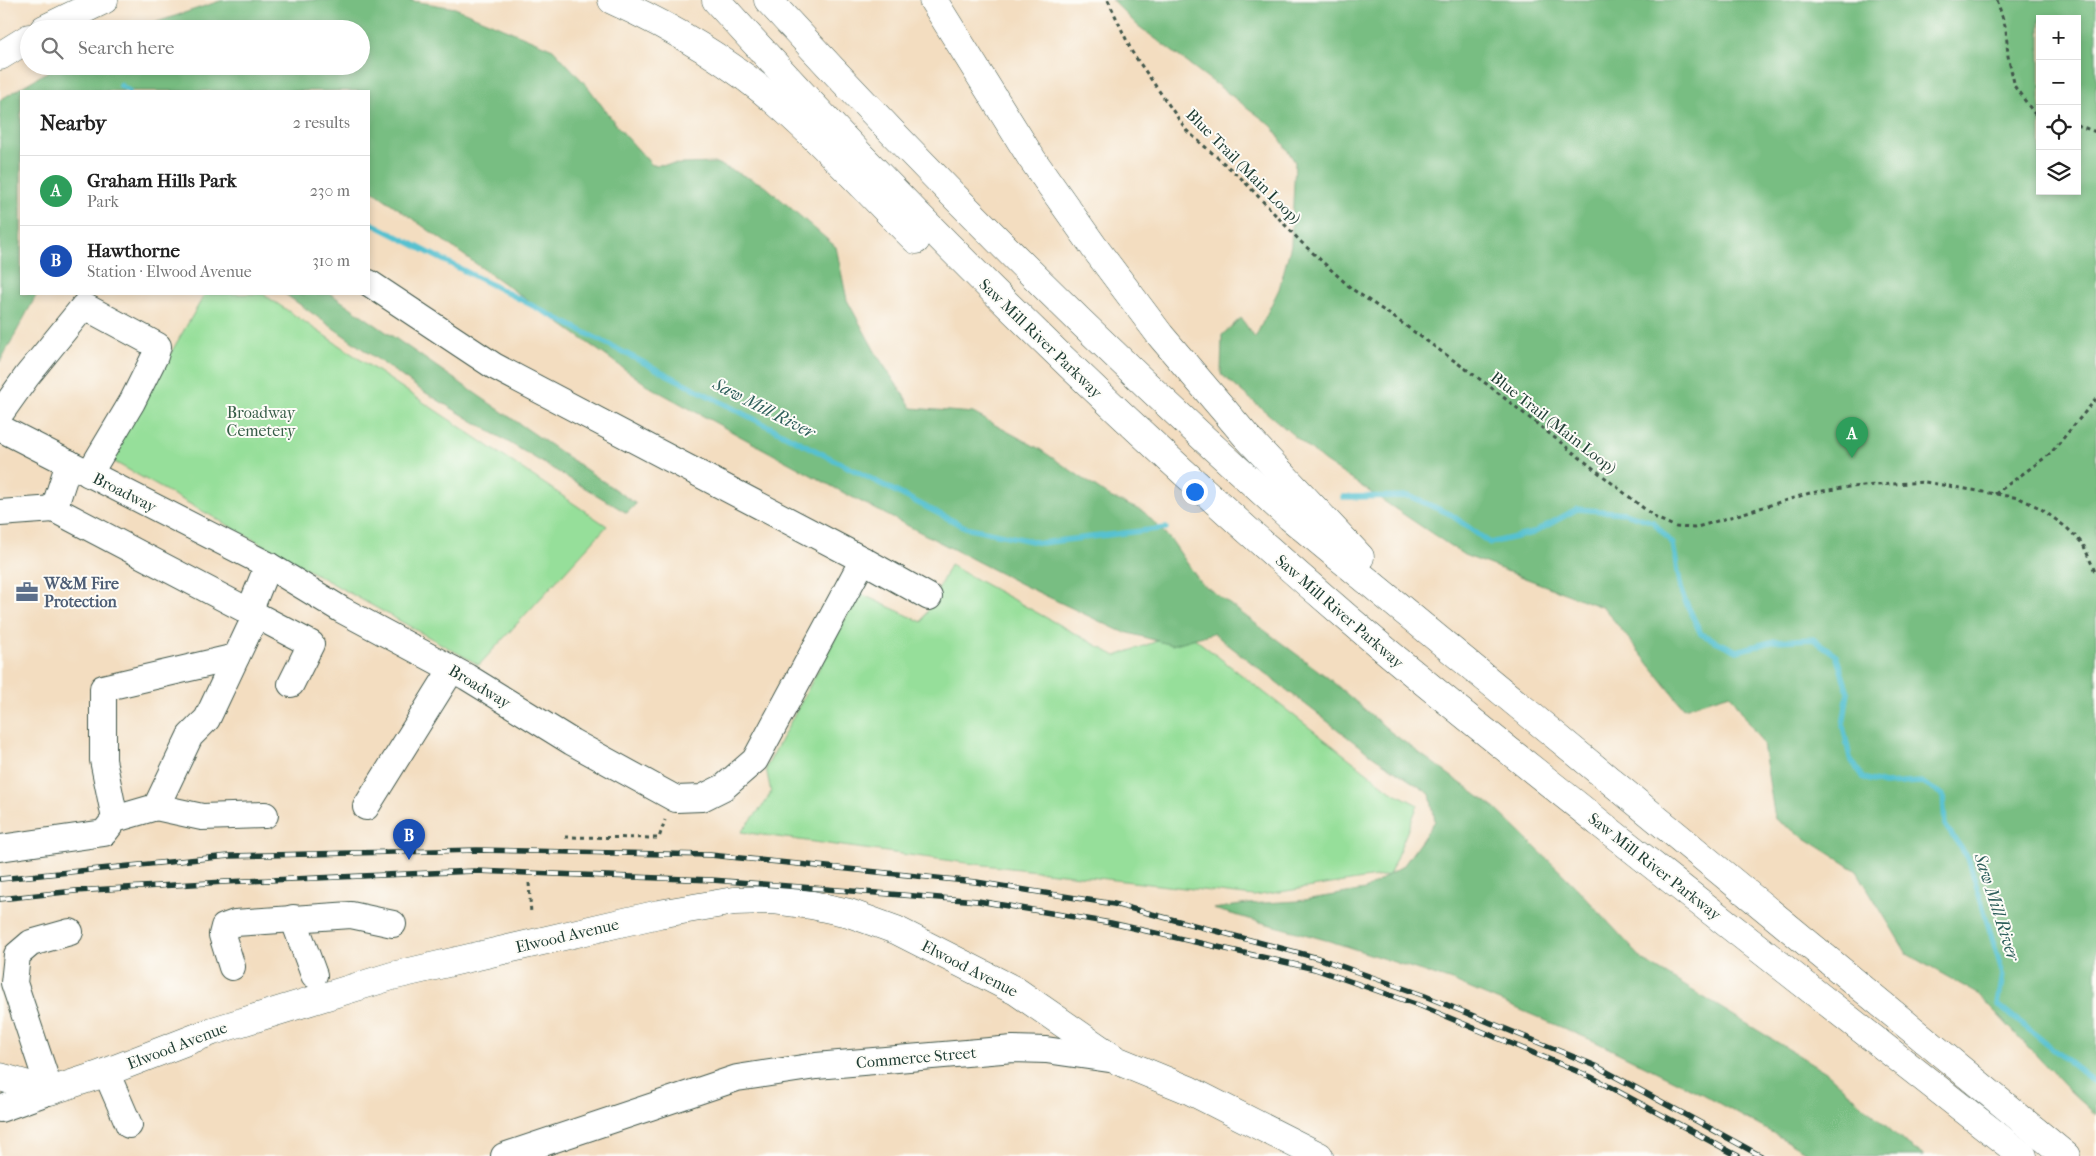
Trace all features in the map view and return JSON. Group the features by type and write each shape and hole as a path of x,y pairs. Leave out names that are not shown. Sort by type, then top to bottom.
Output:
{"main road":[{"path":"63,20 104,0"},
{"path":"612,0 662,24 697,44 740,74 784,109 928,250 1164,455"},
{"name":"Saw Mill River Parkway","path":"716,0 800,92 946,245 1056,354 1164,455 1345,616 1444,699 2023,1156"},
{"path":"768,0 957,200 1119,360 1290,517 2066,1156"},
{"path":"933,0 1032,159 1094,247 1160,335 1246,436 1343,537 1409,615"},
{"path":"0,56 20,44"},
{"name":"Elwood Avenue","path":"50,1091 106,1072 213,1030 392,976 668,912 734,901 774,900 812,905 849,913 904,934 1016,991 1116,1060"},
{"name":"Commerce Street","path":"1116,1060 1189,1090 1319,1156"},
{"path":"0,1077 50,1091"}],"street":[{"path":"370,284 494,366 863,560 928,597"},
{"path":"0,414 27,376 84,306 158,346 132,402 79,468 54,509"},
{"name":"Broadway","path":"0,428 268,565 342,610 452,669 572,742 676,798 702,798 724,787 754,760 863,560"},
{"path":"0,513 54,509 311,644 291,684"},
{"path":"156,807 190,736 207,719 236,657 268,565"},
{"path":"115,818 103,760 103,688 236,657"},
{"path":"366,807 452,669"},
{"path":"0,848 104,833 115,818 156,807 202,817 265,815"},
{"path":"232,967 222,935 224,927 235,924 351,915 393,924"},
{"path":"293,918 314,975"},
{"path":"50,1091 14,983 17,954 31,943 70,932"},
{"name":"Commerce Street","path":"504,1156 737,1078 816,1066 1013,1050 1046,1050 1116,1060"},
{"path":"106,1072 129,1125"},
{"name":"Elwood Avenue","path":"0,1109 50,1091"}],"path":[{"name":"Blue Trail (Main Loop)","path":"1108,0 1132,52 1187,131 1241,178 1301,242 1352,289 1488,385 1656,518 1676,527 1694,528 1810,493 1884,484 1926,482 2019,498 2040,508 2068,528 2083,544 2096,574"},
{"path":"1997,0 2006,29 2008,56 2015,87 2036,114"},
{"path":"2081,126 2096,132"},
{"path":"1996,494 2050,454 2096,400"},
{"path":"565,837 659,838 665,820"},
{"path":"529,883 531,914"}],"green space":[{"path":"407,0 455,8 553,49 588,87 617,126 652,165 716,163 764,185 836,247 847,300 877,355 912,408 973,413 1038,448 1110,497 1144,512 1172,541 1200,582 1327,677 1392,733 1496,809 1575,886 1644,961 1826,1072 1905,1143 1924,1156 1814,1156 1702,1094 1594,1041 1452,981 1333,942 1213,909 1248,904 1298,901 1365,890 1404,865 1435,821 1430,794 1367,752 1213,633 1172,645 1118,630 1021,584 846,494 650,387 370,189 370,90 20,90 20,295 36,295 0,362 0,100 42,75 370,75 370,20 163,20 220,1"},
{"path":"1112,0 2096,0 2096,1115 2070,1091 1978,994 1907,954 1857,871 1775,819 1763,744 1730,694 1684,708 1604,608 1464,555 1324,461 1221,374 1222,335 1241,318 1255,338 1279,289 1291,245 1295,162 1272,126 1137,25"},
{"name":"Broadway Cemetery","path":"204,295 264,295 607,526 479,665 109,459"},
{"path":"286,295 332,295 636,504 627,513 421,390"},
{"path":"950,565 1116,656 1185,631 1391,791 1418,805 1389,875 1254,896 967,863 741,832 765,803 771,792 766,768 859,593 922,622"}],"waterway":[{"name":"Saw Mill River","path":"120,85 128,90"},
{"name":"Saw Mill River","path":"370,223 965,527 1041,543 1166,528"},
{"name":"Saw Mill River","path":"1343,497 1409,496 1450,514 1490,543 1533,533 1577,509 1625,513 1653,522 1673,544 1682,594 1701,634 1737,651 1775,641 1813,639 1836,655 1848,692 1843,726 1850,758 1863,778 1884,784 1921,782 1943,795 1945,825 1968,858 2003,974 1998,1005 2096,1083"}],"railway":[{"path":"0,879 229,856 477,850 710,855 976,882 1114,904 1318,958 1425,996 1596,1066 1761,1156"},
{"path":"0,899 75,891 225,882 475,871 712,880 978,901 1111,923 1315,969 1421,1006 1591,1077 1738,1156"}],"place":[{"name":"Graham Hills Park","path":"1852,458"},
{"name":"W&M Fire Protection","path":"27,592"},
{"name":"Hawthorne","path":"409,860"}]}
